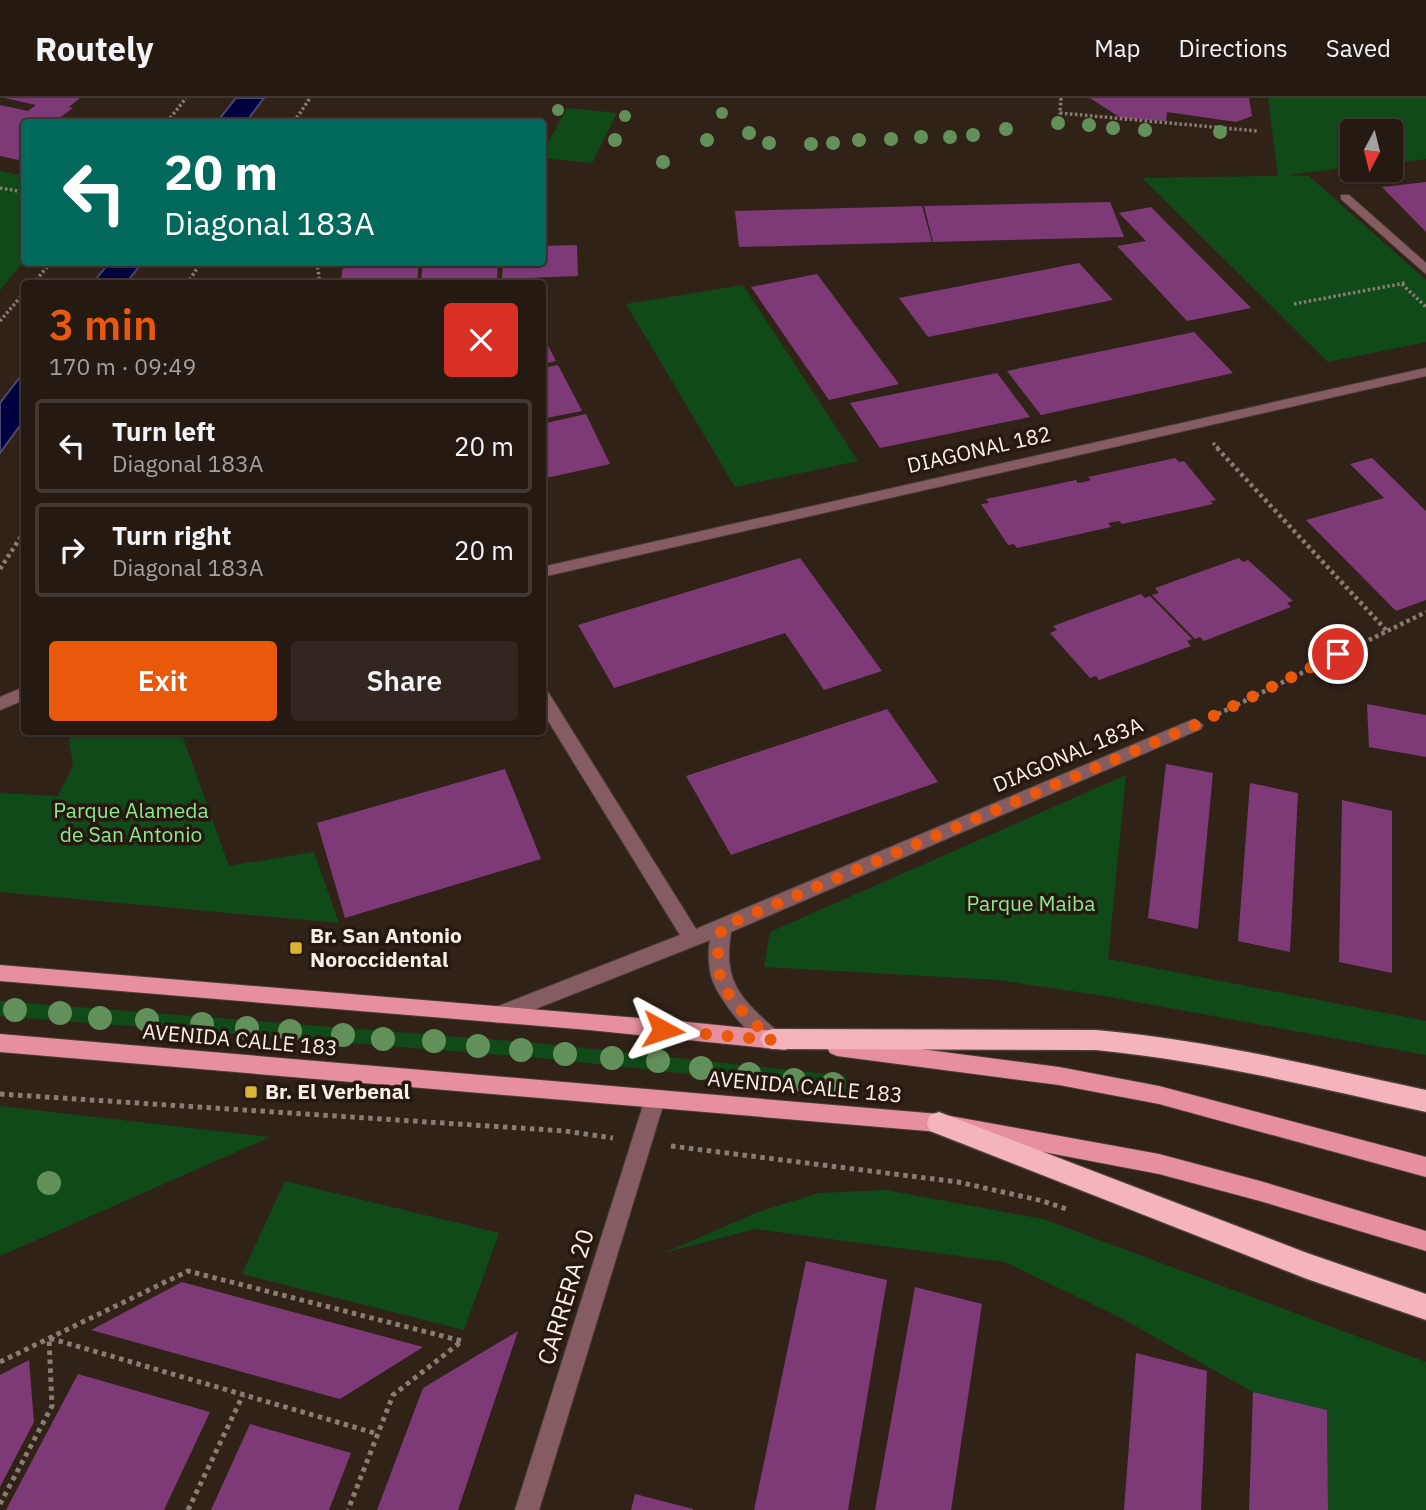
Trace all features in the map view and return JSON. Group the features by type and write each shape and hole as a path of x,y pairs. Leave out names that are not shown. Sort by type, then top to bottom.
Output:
{"highway":[{"path":"772,1040 1083,1040 1150,1044 1222,1055 1426,1101"},
{"path":"939,1123 1307,1266 1426,1307"}],"main road":[{"name":"AVENIDA CALLE 183","path":"0,973 187,992 498,1015 772,1040 964,1062 1159,1095 1426,1167"},
{"name":"AVENIDA CALLE 183","path":"0,1044 939,1123 1074,1145 1160,1164 1230,1182 1426,1241"}],"street":[{"path":"1345,197 1426,270"},
{"name":"DIAGONAL 182","path":"546,571 1426,372"},
{"path":"0,693 21,691"},
{"path":"0,704 21,693"},
{"path":"546,702 692,939"},
{"name":"DIAGONAL 183A","path":"498,1015 722,927 1195,725"},
{"path":"722,927 716,968 723,987 737,1006 772,1040"},
{"name":"CARRERA 20","path":"527,1510 655,1099"}],"path":[{"path":"169,119 186,98"},
{"path":"296,119 310,98"},
{"path":"1061,98 1060,113 1257,131"},
{"path":"0,188 21,192"},
{"path":"36,280 48,266"},
{"path":"1294,304 1414,281"},
{"path":"1402,283 1426,307"},
{"path":"0,321 21,296"},
{"path":"1195,424 1386,630"},
{"path":"0,569 21,536"},
{"path":"1195,725 1426,612"},
{"path":"0,1094 565,1131"},
{"path":"718,1152 958,1182 1043,1201 1069,1210"},
{"path":"0,1362 188,1271 462,1341 393,1395 348,1510"},
{"path":"49,1338 378,1434"},
{"path":"0,1504 52,1406 49,1338"},
{"path":"188,1510 243,1395"}],"green space":[{"path":"1268,98 1426,98 1426,159 1404,162 1404,119 1340,119 1340,169 1287,175 1309,176 1426,280 1426,342 1328,362 1142,178 1278,176"},
{"path":"567,108 617,113 592,163 546,158 546,146"},
{"path":"0,171 21,175 21,265 0,290"},
{"path":"743,285 858,461 735,487 626,304"},
{"name":"Parque Alameda de San Antonio","path":"68,735 182,735 229,866 314,852 339,923 0,892 0,793 58,796 73,766"},
{"name":"Parque Maiba","path":"1126,775 1108,959 1426,1021 1426,1055 1104,996 998,980 764,967 770,932"},
{"path":"0,1001 537,1043 846,1076 847,1091 531,1057 0,1016"},
{"path":"0,1106 270,1137 0,1256"},
{"path":"285,1181 499,1233 464,1330 242,1274"},
{"path":"886,1190 1043,1219 1426,1362 1426,1510 1328,1510 1327,1410 1253,1392 1121,1318 1005,1262 755,1229 664,1253 758,1212 819,1193"}],"shaded area":[{"path":"236,98 264,98 248,119 219,119"},
{"path":"107,266 140,266 128,280 95,280"},
{"path":"21,376 21,424 0,453 0,403"}],"building":[{"path":"5,98 80,98 69,107 73,108 59,118 63,119 21,119 21,158 18,160 0,156 0,105 28,111 36,105"},
{"path":"1090,98 1249,98 1252,116 1236,122 1167,112 1166,121 1121,118"},
{"path":"1426,182 1426,232 1382,187"},
{"path":"1110,202 1124,237 933,242 924,206"},
{"path":"922,206 932,242 739,247 735,211"},
{"path":"1151,207 1251,308 1187,321 1117,246 1146,241 1119,213"},
{"path":"577,245 578,276 502,279 503,266 546,266 546,246"},
{"path":"1079,263 1113,300 928,337 899,298"},
{"path":"343,266 419,266 417,280 341,280"},
{"path":"423,266 498,266 497,279 421,280"},
{"path":"817,274 899,384 829,400 751,287"},
{"path":"1194,332 1233,373 1041,415 1007,371"},
{"path":"546,342 556,361 546,363"},
{"path":"558,365 582,411 546,418 546,367"},
{"path":"997,373 1030,417 880,448 850,403"},
{"path":"586,414 610,464 546,478 546,423"},
{"path":"1175,458 1179,462 1184,461 1216,500 1211,501 1213,504 1122,524 1119,521 1108,523 1111,527 1017,548 1014,544 1008,545 981,504 989,503 986,499 1076,480 1078,483 1084,482 1091,480 1088,477"},
{"path":"1372,458 1426,511 1426,600 1396,611 1306,520 1384,498 1350,464"},
{"path":"800,558 882,671 824,690 785,633 614,688 578,625"},
{"path":"1239,558 1243,562 1248,560 1293,601 1287,603 1291,607 1204,641 1200,637 1195,639 1152,595 1159,593 1155,588"},
{"path":"1141,594 1145,598 1150,596 1192,639 1187,641 1191,646 1099,680 1096,676 1090,678 1050,633 1057,630 1053,626"},
{"path":"1367,704 1426,715 1426,757 1369,747"},
{"path":"887,709 938,782 731,855 686,776"},
{"path":"1166,764 1213,773 1198,929 1148,918"},
{"path":"505,769 541,859 345,918 317,823"},
{"path":"1250,783 1298,793 1290,952 1238,941"},
{"path":"1342,800 1392,811 1392,973 1339,962"},
{"path":"806,1261 887,1280 848,1510 754,1510"},
{"path":"182,1282 423,1347 340,1399 91,1330"},
{"path":"915,1287 982,1304 951,1510 875,1510"},
{"path":"518,1331 458,1510 377,1510 423,1388"},
{"path":"1136,1353 1207,1371 1201,1510 1124,1510"},
{"path":"29,1360 34,1422 0,1487 0,1375"},
{"path":"78,1374 210,1412 164,1510 6,1510"},
{"path":"1253,1392 1327,1410 1328,1510 1249,1510"},
{"path":"250,1424 351,1453 329,1510 211,1510"},
{"path":"635,1494 693,1509 693,1510 631,1510"}],"place":[{"name":"Br. San Antonio Noroccidental","path":"296,948"},
{"name":"Br. El Verbenal","path":"251,1092"}],"route":[{"path":"663,1030 772,1040 737,1006 723,987 716,968 722,927 1195,725 1338,654"}]}
